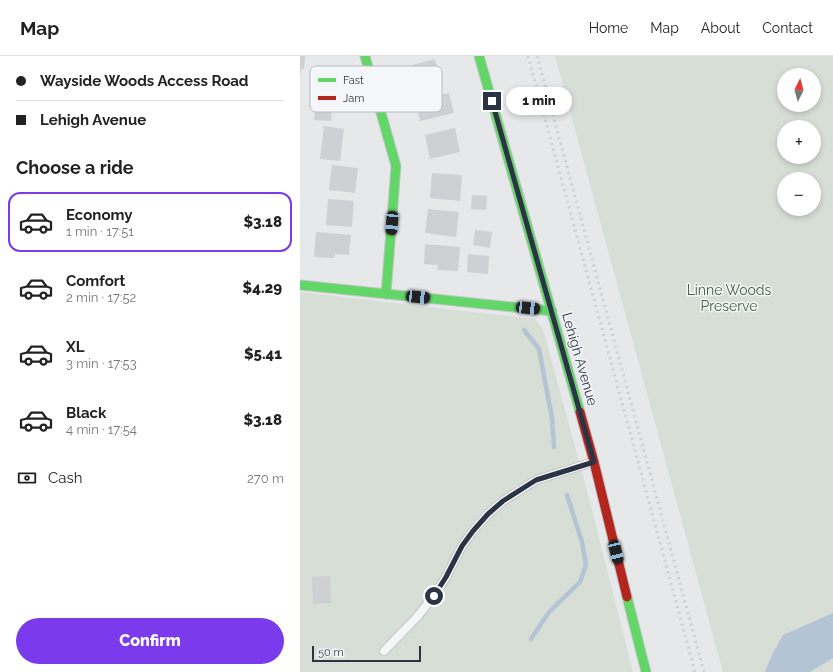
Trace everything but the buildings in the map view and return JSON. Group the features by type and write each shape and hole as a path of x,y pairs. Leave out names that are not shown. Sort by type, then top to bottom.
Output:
{"street":[{"path":"366,56 369,66"},
{"name":"Lehigh Avenue","path":"479,56 594,462 646,672"},
{"path":"381,112 396,166 386,294"},
{"path":"300,285 552,311"}],"lane":[{"path":"384,650 417,617 434,596 462,546 488,514 503,501 536,480 594,462"}],"green space":[{"name":"Linne Woods Preserve","path":"555,56 833,56 833,672 723,672"},
{"path":"300,292 535,319 543,329 587,491 633,672 300,672"}],"water":[{"path":"833,613 833,658 810,672 765,672 783,635"}],"waterway":[{"path":"524,330 539,349 552,418 554,447"},
{"path":"531,639 549,612 580,582 586,565 582,542 567,495"}],"railway":[{"path":"528,56 695,672"},
{"path":"537,56 704,672"}],"traffic: fast":[{"path":"365,56 368,66"},
{"path":"479,56 580,412"},
{"path":"381,112 396,166 386,294"},
{"path":"300,285 552,311"},
{"path":"627,597 646,672"}],"traffic: jam":[{"path":"580,412 594,462 627,597"}],"route":[{"path":"434,596 462,546 488,514 503,501 536,480 594,462 492,101"}]}
